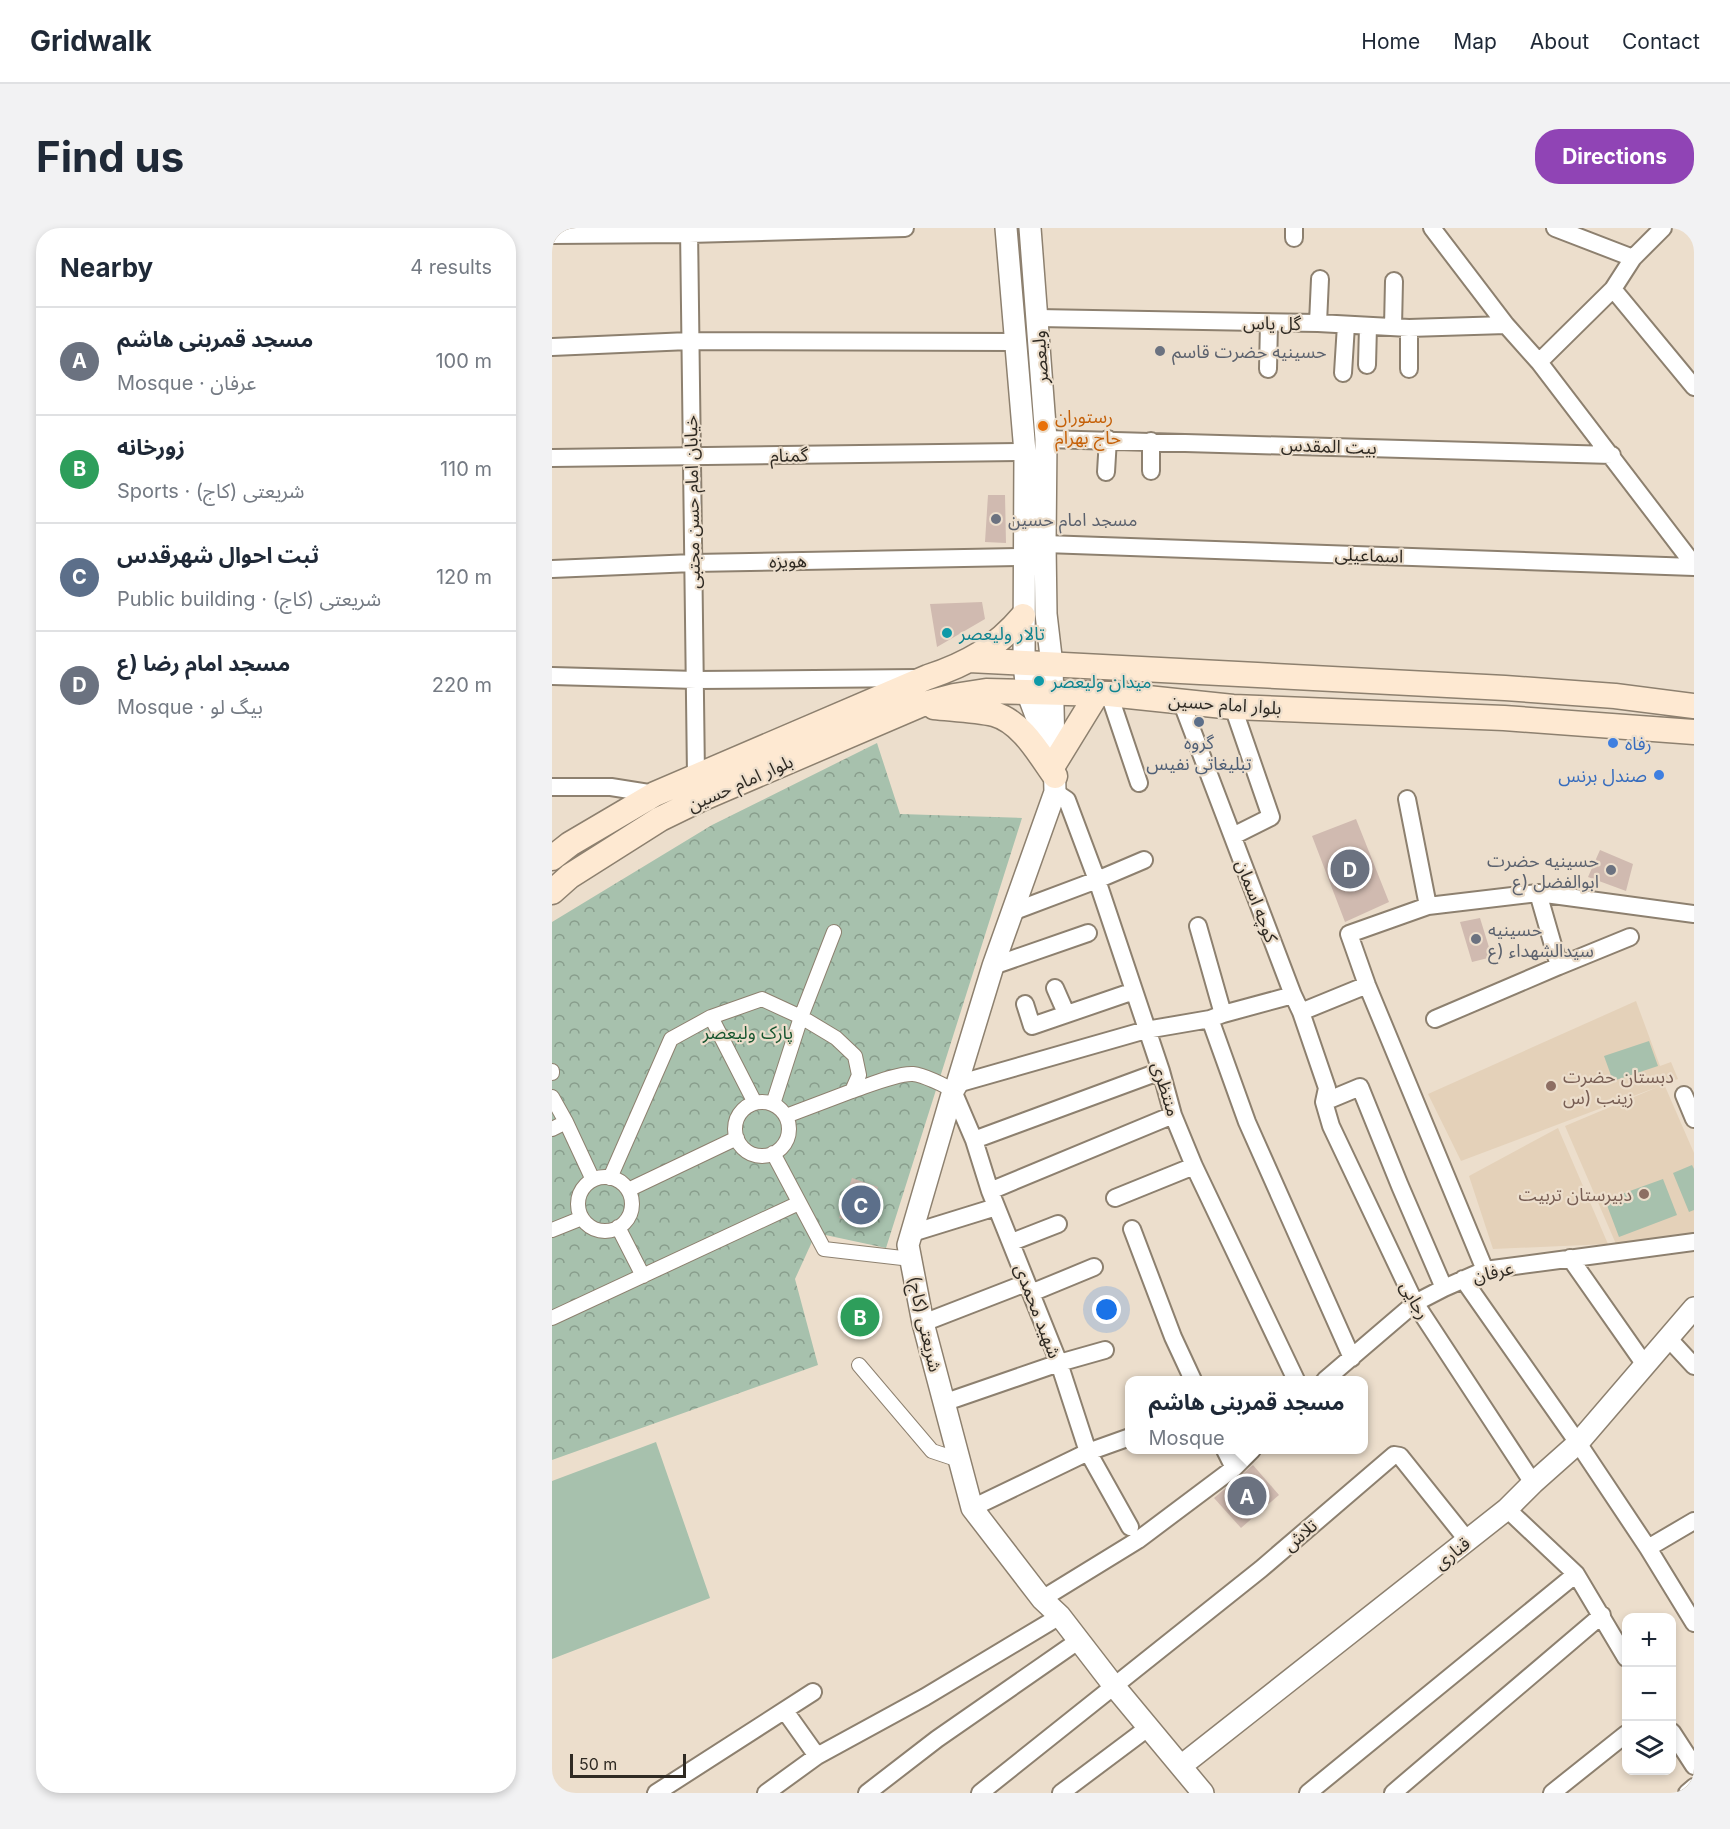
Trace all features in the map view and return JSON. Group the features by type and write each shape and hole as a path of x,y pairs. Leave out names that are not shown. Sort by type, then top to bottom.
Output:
{"main road":[{"path":"969,660 995,645 1011,630 1034,615"},
{"name":"بلوار امام حسین","path":"552,858 570,844 655,794 928,677 958,667 969,660 1505,688 1615,696 1694,706"},
{"path":"1503,718 1505,688"},
{"name":"بلوار امام حسین","path":"552,891 570,876 660,819 701,799 920,705 986,691 1103,694 1233,707 1503,718 1694,732"},
{"path":"920,705 995,715 1013,725 1032,742 1055,777 1103,694"}],"street":[{"path":"552,235 905,228"},
{"name":"ولیعصر","path":"1006,228 1026,452 1024,557 1034,615 1052,665 1055,777"},
{"name":"ولیعصر","path":"1030,228 1046,439 1045,544 1034,615"},
{"path":"1432,228 1506,325 1539,362 1612,455 1694,566"},
{"path":"1539,362 1613,289 1633,258 1663,228"},
{"path":"1563,229 1633,258"},
{"name":"خیابان امام حسن مجتبی","path":"689,231 696,776"},
{"path":"1318,323 1320,279"},
{"path":"1394,281 1409,369"},
{"path":"1613,289 1694,387"},
{"name":"گل یاس","path":"1038,318 1318,323 1401,328 1506,325"},
{"path":"1268,369 1269,323"},
{"path":"1343,373 1346,325"},
{"path":"1367,365 1368,326"},
{"path":"552,346 689,341 1016,342"},
{"name":"بیت المقدس","path":"1046,439 1612,455"},
{"path":"1106,472 1107,439"},
{"path":"1151,441 1151,471"},
{"name":"گمنام","path":"552,458 1026,452"},
{"name":"اسماعیلی","path":"1045,544 1694,566"},
{"name":"هویزه","path":"552,569 693,563 1024,557"},
{"path":"1034,615 1024,664 1027,692 1055,777"},
{"path":"552,676 696,680 928,677"},
{"path":"1103,694 1139,783"},
{"name":"کوچه اسمان","path":"1181,701 1301,1012 1327,1088 1324,1102"},
{"path":"1233,707 1270,817 1233,836"},
{"name":"منتظری","path":"1055,777 1067,800 1097,880 1161,1071 1173,1115 1194,1166 1294,1376"},
{"name":"شریعتی (کاج)","path":"1055,777 993,966 908,1245 923,1323 972,1508 1042,1599 1060,1616 1114,1686 1181,1766 1197,1791"},
{"path":"552,787 611,787 655,794"},
{"path":"1407,799 1428,906"},
{"path":"1012,912 1144,860"},
{"path":"1538,893 1559,966"},
{"path":"1485,1270 1367,985 1349,934 1428,906 1538,893 1694,914"},
{"path":"1198,926 1216,1017 1247,1122 1352,1358"},
{"path":"773,1104 801,1017 834,932"},
{"path":"993,966 1088,933"},
{"path":"1435,1019 1630,937"},
{"path":"1301,1012 1367,985"},
{"path":"1055,988 1066,1013"},
{"path":"1026,1004 1032,1026 1134,991"},
{"path":"786,1116 884,1080 913,1074 955,1088 1146,1030 1216,1017 1293,995"},
{"path":"610,1178 671,1038 711,1017 762,999 801,1017 836,1038 855,1056 859,1076 852,1091"},
{"path":"711,1017 755,1103"},
{"path":"974,1140 1161,1071"},
{"path":"1324,1102 1360,1087 1444,1288"},
{"name":"شهید محمدی","path":"955,1088 996,1207 1059,1363 1088,1452 1130,1527"},
{"path":"1684,1095 1694,1119"},
{"path":"552,1097 593,1180"},
{"path":"764,1102 780,1108 789,1124 786,1142 773,1153 756,1155 741,1145 737,1138 735,1129 740,1113 755,1103 764,1102"},
{"name":"رجایی","path":"1324,1102 1331,1126 1415,1303 1533,1483"},
{"path":"990,1191 1173,1115"},
{"path":"552,1129 566,1122"},
{"path":"628,1190 737,1138"},
{"path":"773,1153 824,1249 911,1259"},
{"path":"1115,1198 1194,1166"},
{"path":"602,1177 610,1178 617,1180 628,1190 632,1206 630,1215 618,1227 610,1230 594,1228 582,1218 578,1201 586,1185 593,1180 602,1177"},
{"path":"552,1318 799,1203"},
{"path":"912,1233 996,1207"},
{"path":"552,1230 582,1218"},
{"path":"1012,1242 1058,1224"},
{"path":"618,1227 643,1276"},
{"path":"1132,1230 1173,1337 1192,1376"},
{"name":"عرفان","path":"1330,1376 1415,1303 1485,1270 1694,1242"},
{"path":"1570,1258 1645,1365"},
{"path":"923,1323 1094,1268"},
{"path":"1463,1279 1578,1443 1692,1618"},
{"name":"قناری","path":"1181,1766 1507,1509 1578,1443 1694,1308"},
{"path":"1669,1339 1694,1365"},
{"path":"943,1403 1059,1363 1105,1350"},
{"path":"859,1365 932,1451 959,1460"},
{"path":"972,1508 1088,1452 1125,1439"},
{"path":"1227,1454 1234,1468"},
{"path":"1042,1599 1138,1540 1234,1468 1247,1454"},
{"name":"تلاش","path":"1114,1686 1261,1569 1394,1455 1400,1456 1468,1541"},
{"path":"1507,1509 1576,1574 1622,1651"},
{"path":"1648,1548 1694,1521"},
{"path":"1308,1793 1576,1574"},
{"path":"1392,1793 1602,1615"},
{"path":"766,1793 817,1756 925,1696 1060,1616"},
{"path":"867,1793 937,1739 1078,1641"},
{"path":"980,1793 1114,1686"},
{"path":"656,1793 813,1692"},
{"path":"785,1711 817,1756"},
{"path":"1061,1793 1149,1726"},
{"path":"1552,1793 1622,1737"},
{"path":"1676,1739 1694,1766"},
{"path":"1687,1793 1694,1787"}],"shaded area":[{"path":"1636,1001 1660,1066 1671,1062 1678,1079 1664,1084 1694,1153 1694,1234 1616,1244 1565,1126 1660,1086 1461,1161 1428,1094"},
{"path":"1558,1128 1608,1244 1493,1249 1469,1176"}],"green space":[{"name":"پارک ولیعصر","path":"877,743 900,814 1022,818 886,1248 816,1233 795,1279 818,1365 552,1460 552,922 712,825"},
{"path":"1649,1041 1658,1066 1613,1081 1604,1056"},
{"path":"1692,1165 1694,1169 1694,1210 1689,1212 1673,1173"},
{"path":"1663,1179 1677,1215 1619,1237 1605,1200"},
{"path":"656,1442 710,1598 552,1659 552,1481"}],"building":[{"name":"مسجد امام حسین","path":"988,495 1005,495 1006,543 985,542"},
{"name":"تالار ولیعصر","path":"982,602 985,619 937,647 930,604"},
{"path":"1356,819 1389,902 1345,922 1312,836"},
{"name":"حسینیه حضرت ابوالفضل (ع","path":"1600,850 1633,864 1626,891 1588,877"},
{"name":"حسینیه سیدالشهداء (ع","path":"1480,918 1492,957 1472,962 1460,922"},
{"path":"852,1178 878,1187 866,1226 839,1218"},
{"path":"1253,1465 1279,1495 1241,1528 1214,1498"}],"place":[{"name":"حسینیه حضرت قاسم","path":"1160,351"},
{"name":"رستوران حاج بهرام","path":"1043,426"},
{"name":"مسجد امام حسین","path":"996,519"},
{"name":"تالار ولیعصر","path":"947,633"},
{"name":"میدان ولیعصر","path":"1039,681"},
{"name":"گروه تبلیغاتی نفیس","path":"1199,722"},
{"name":"رفاه","path":"1613,743"},
{"name":"صندل برنس","path":"1659,775"},
{"name":"مسجد امام رضا (ع","path":"1350,869"},
{"name":"حسینیه حضرت ابوالفضل (ع","path":"1611,870"},
{"name":"حسینیه سیدالشهداء (ع","path":"1476,939"},
{"name":"دبستان حضرت زینب (س","path":"1551,1086"},
{"name":"دبیرستان تربیت","path":"1644,1194"},
{"name":"ثبت احوال شهرقدس","path":"861,1205"},
{"name":"زورخانه","path":"860,1317"},
{"name":"مسجد قمربنی هاشم","path":"1247,1496"}]}
